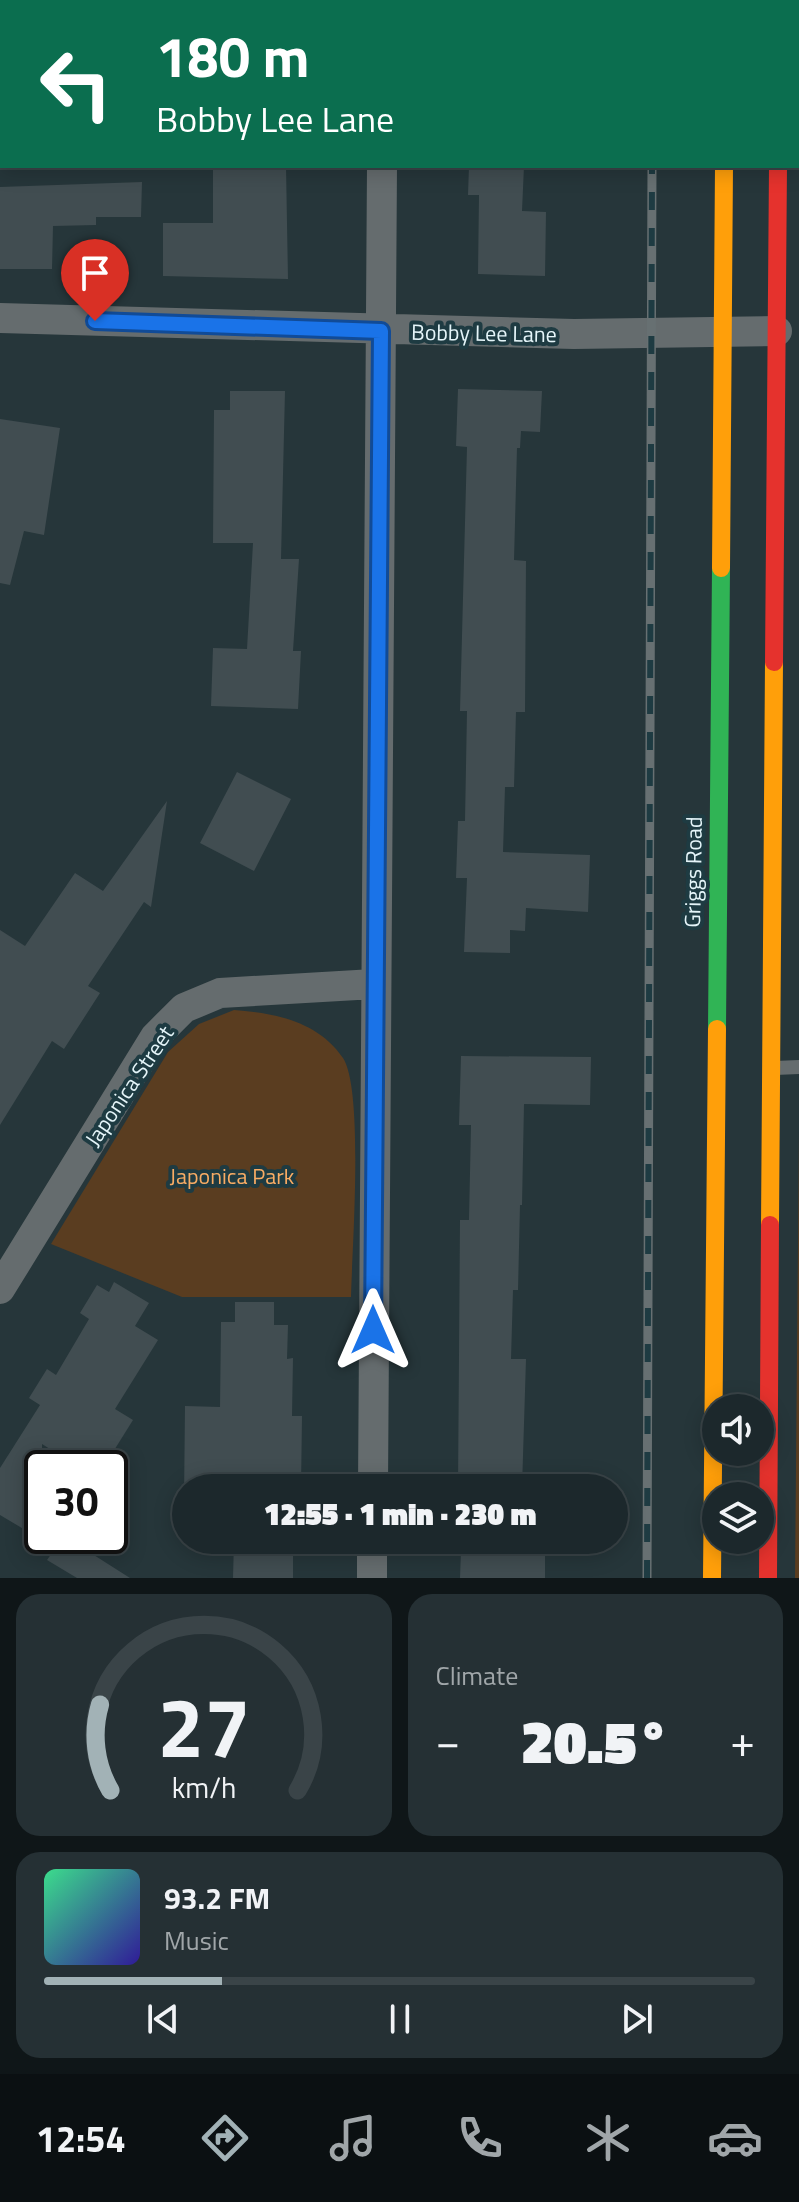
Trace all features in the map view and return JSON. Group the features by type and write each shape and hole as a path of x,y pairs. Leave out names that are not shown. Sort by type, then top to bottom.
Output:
{"main road":[{"name":"Griggs Road","path":"712,1578 724,168"},
{"path":"768,1578 778,168"}],"street":[{"path":"373,1474 382,168"},
{"name":"Bobby Lee Lane","path":"0,318 381,331 635,334 777,331"},
{"name":"Japonica Street","path":"0,1289 155,1037 184,1008 220,993 374,984"},
{"path":"372,1554 372,1578"}],"lane":[{"path":"771,1068 799,1067"}],"green space":[{"name":"Japonica Park","path":"234,1010 279,1017 308,1027 333,1045 343,1058 353,1102 355,1136 351,1297 182,1297 51,1244 168,1052 199,1024"},
{"path":"799,1132 799,1578 795,1578"}],"building":[{"path":"213,168 286,168 288,279 163,276 163,223 213,223"},
{"path":"469,168 524,168 522,211 546,212 545,276 478,274 479,195 468,195"},
{"path":"142,182 141,217 96,217 96,225 53,226 52,269 0,269 0,187"},
{"path":"458,389 542,391 540,432 521,431 520,448 517,448 514,560 526,561 525,712 516,712 514,787 505,787 503,852 590,855 588,912 526,908 525,931 510,930 510,953 464,952 467,878 456,878 458,821 465,821 467,711 460,711 467,447 456,446"},
{"path":"230,391 285,391 281,559 299,559 293,651 301,651 298,709 211,706 213,648 247,649 253,543 213,543 214,410 230,410"},
{"path":"0,419 60,428 44,535 24,531 10,585 0,583"},
{"path":"237,772 291,799 254,871 200,843"},
{"path":"167,801 151,907 144,902 88,986 100,993 64,1049 52,1041 0,1125 0,930 25,946 75,873 103,891"},
{"path":"461,1056 591,1057 590,1105 524,1104 518,1290 513,1290 511,1359 526,1359 522,1474 458,1474 460,1220 469,1220 471,1125 459,1125"},
{"path":"114,1282 149,1303 135,1326 158,1340 115,1409 133,1420 114,1450 52,1450 42,1444 42,1450 24,1450 24,1529 0,1515 0,1468 40,1405 29,1398 47,1369 56,1375 89,1319 80,1313 97,1285 109,1292"},
{"path":"235,1302 274,1302 274,1325 288,1325 287,1359 293,1358 292,1416 302,1416 301,1474 184,1474 185,1406 220,1407 221,1322 235,1322"},
{"path":"51,1554 92,1554 130,1578 77,1578 47,1560"},
{"path":"234,1554 293,1554 293,1578 233,1578"},
{"path":"461,1554 545,1554 545,1578 460,1578"}],"railway":[{"path":"647,1578 652,168"}],"traffic: fast":[{"path":"717,1029 721,568"}],"traffic: slow":[{"path":"721,568 724,168"},
{"path":"770,1225 774,662"},
{"path":"712,1578 717,1029"}],"traffic: jam":[{"path":"774,662 778,168"},
{"path":"768,1578 770,1225"}],"route":[{"path":"95,321 381,331 373,1330"}]}
